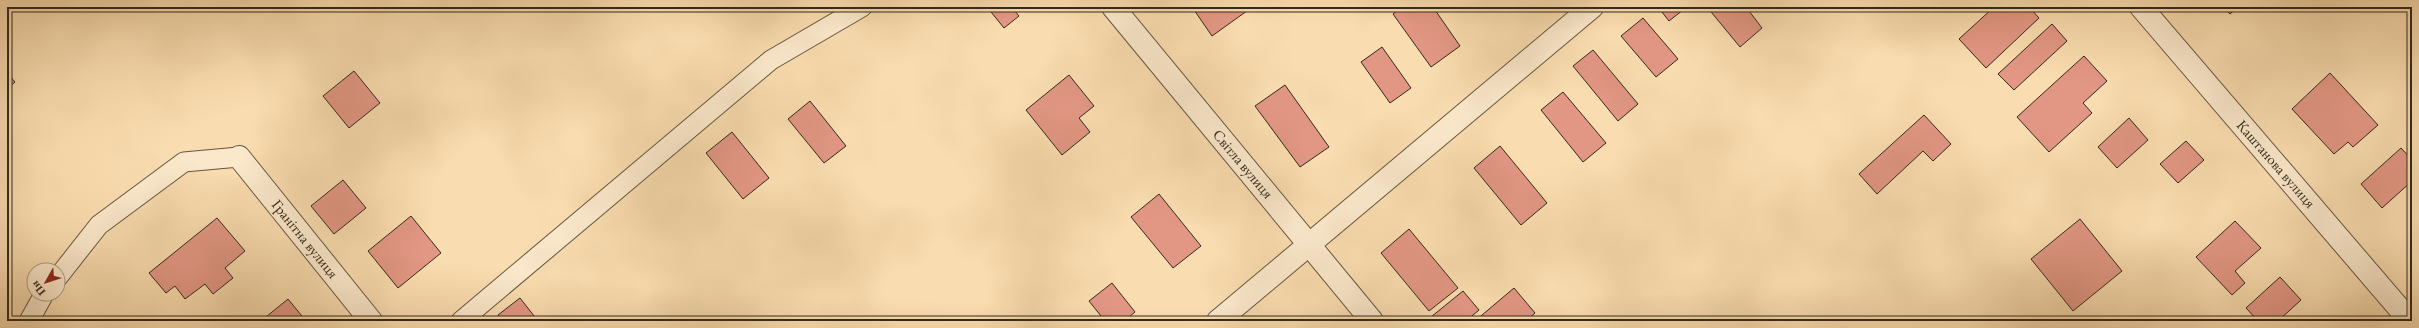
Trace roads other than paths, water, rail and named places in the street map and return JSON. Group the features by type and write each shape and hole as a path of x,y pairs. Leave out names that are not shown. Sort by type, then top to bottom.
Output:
{"street":[{"name":"Світла вулиця","path":"1113,7 1372,321"},
{"path":"1218,321 1310,246 1592,7"},
{"name":"Каштанова вулиця","path":"2141,7 2410,321"},
{"name":"Гранітна вулиця","path":"239,157 371,321"}],"lane":[{"path":"461,321 771,60 862,7"},
{"path":"66,267 99,225 184,162 239,157"},
{"path":"29,321 40,302"}]}
